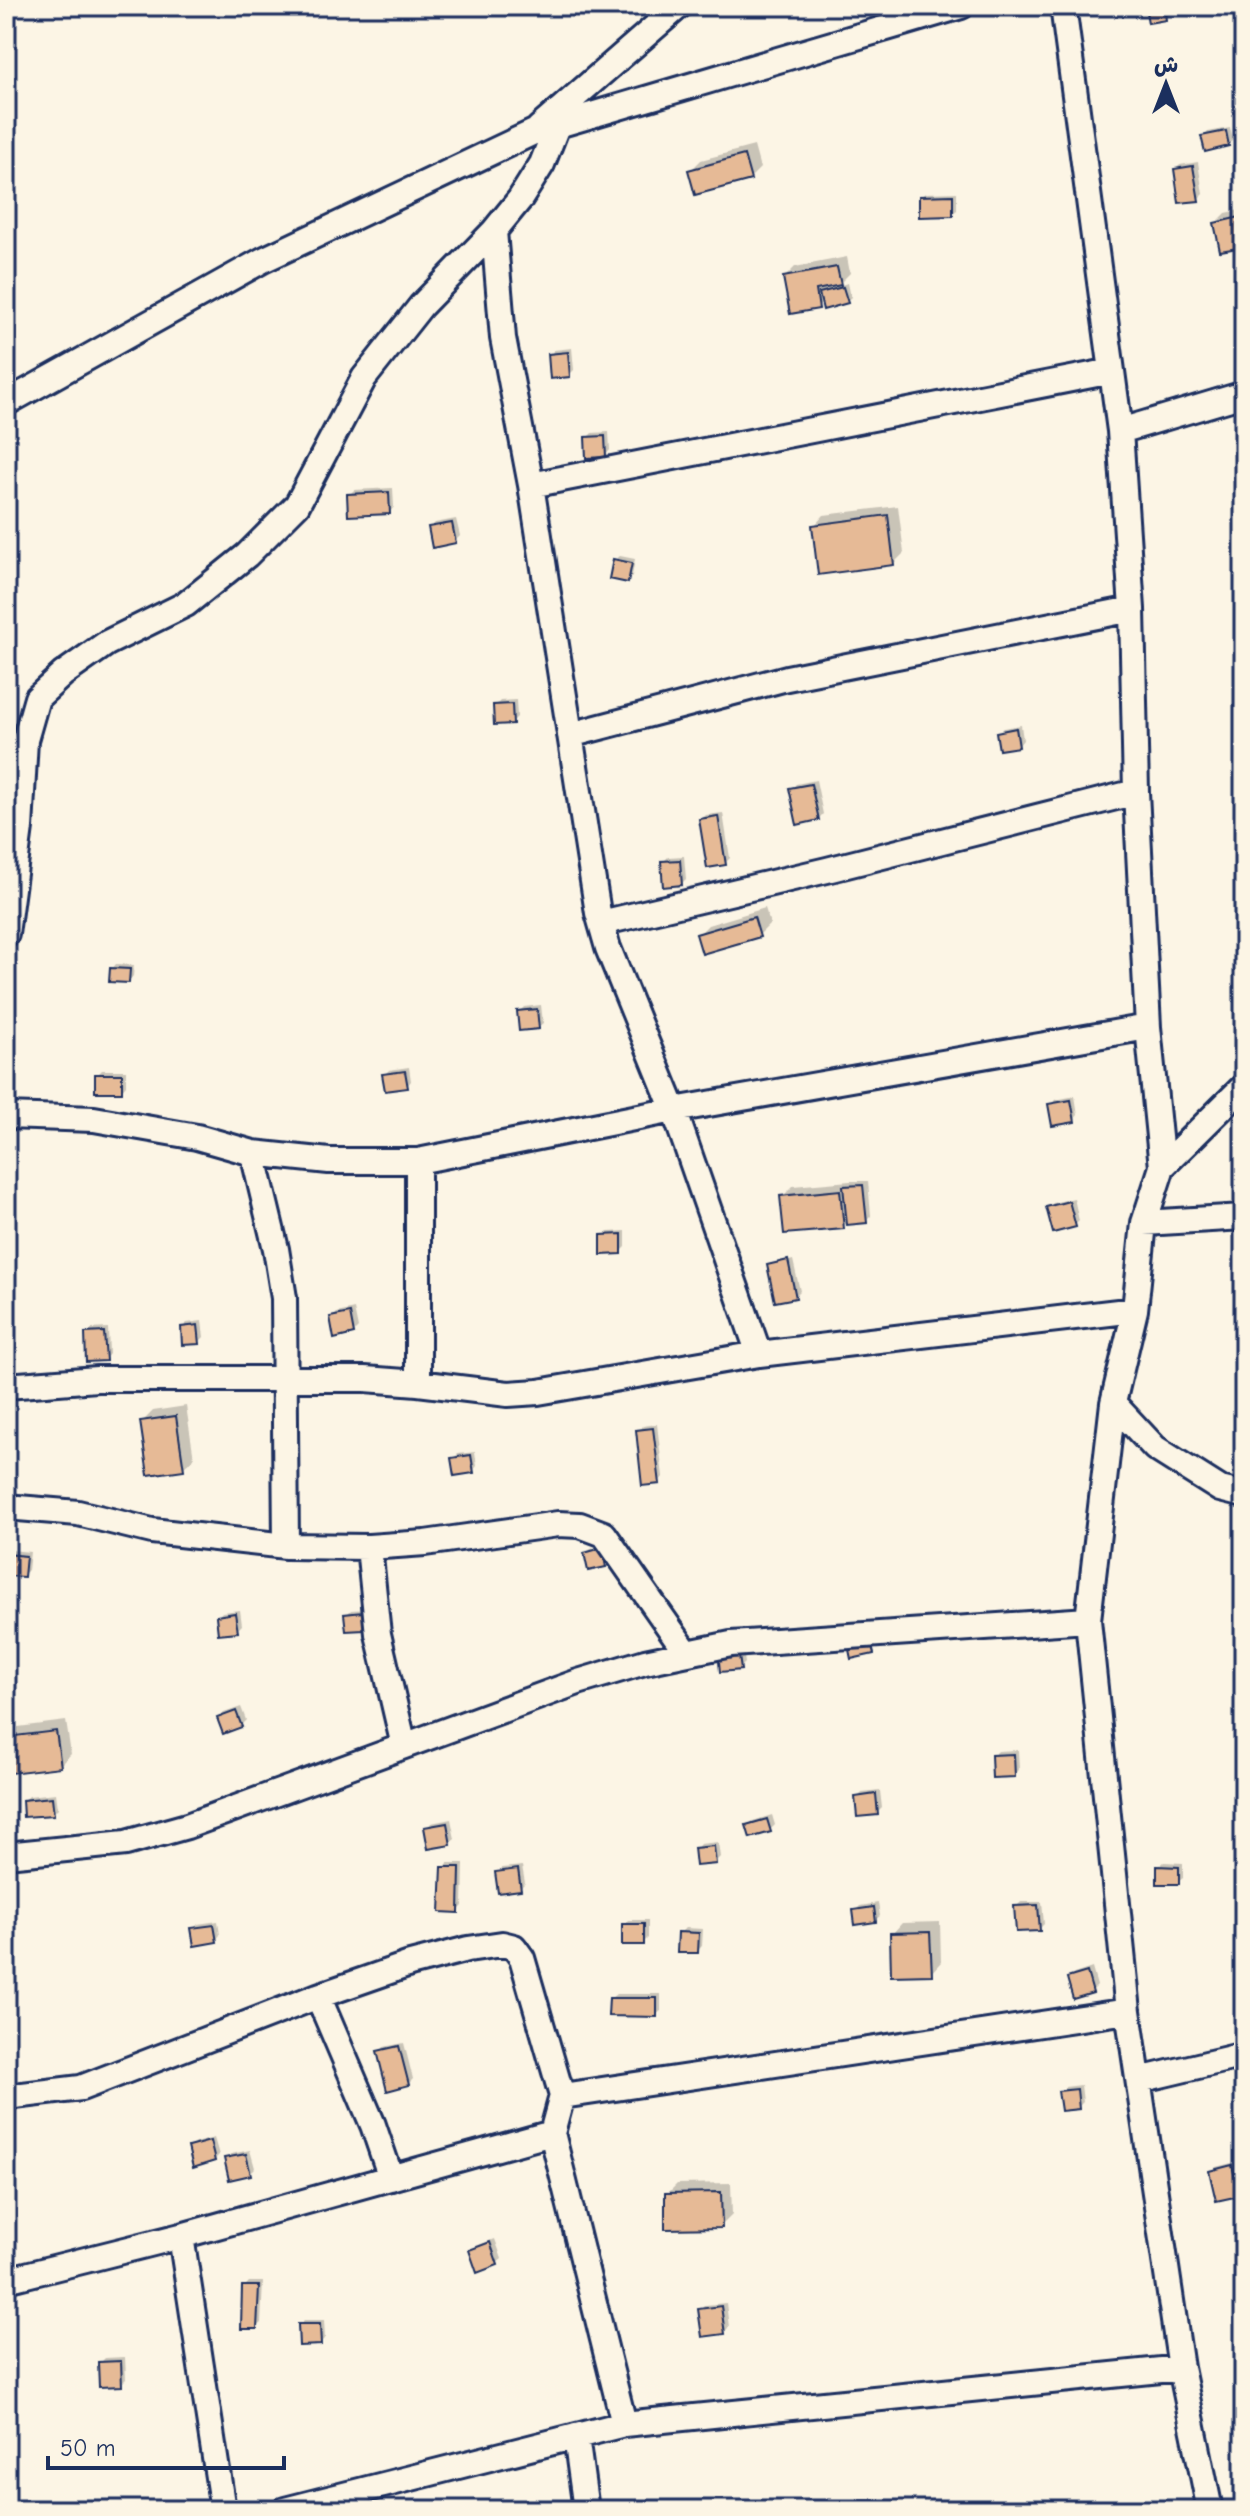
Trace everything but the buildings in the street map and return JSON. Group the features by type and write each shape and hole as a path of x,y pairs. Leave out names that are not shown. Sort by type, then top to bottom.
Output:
{"street":[{"path":"6,403 263,260 546,129 961,6"},
{"path":"1063,6 1120,431 1132,609 1136,792 1148,1027 1162,1167 1144,1223 1135,1310 1113,1403 1088,1620 1128,2011 1181,2368 1210,2510"},
{"path":"6,934 20,828 25,740 37,698 63,674 107,643 186,604 247,555 297,505 364,378 421,306 494,231 520,199 542,164 546,129 677,7"},
{"path":"494,231 503,338 531,485 601,923 608,948 674,1110 759,1354"},
{"path":"531,485 1112,371"},
{"path":"1120,431 1244,394"},
{"path":"570,735 787,678 1132,609"},
{"path":"601,923 1136,792"},
{"path":"6,1116 94,1119 197,1137 253,1153 329,1161 418,1161 674,1110 1148,1027"},
{"path":"1162,1167 1244,1086"},
{"path":"253,1153 276,1249 284,1298 286,1546"},
{"path":"418,1161 418,1383"},
{"path":"1144,1223 1244,1217"},
{"path":"6,1386 97,1379 365,1379 508,1394 538,1392 759,1354 1135,1310"},
{"path":"1113,1403 1155,1448 1220,1489 1244,1495"},
{"path":"6,1507 78,1513 152,1531 286,1546 369,1547 425,1543 558,1524 580,1525 604,1534 687,1653"},
{"path":"369,1547 378,1634 404,1746"},
{"path":"6,1855 126,1843 187,1826 578,1682 645,1662 731,1644 1088,1620"},
{"path":"6,2097 81,2088 318,1996 410,1964 468,1949 502,1944 514,1947 522,1958 562,2096 552,2133 624,2424"},
{"path":"318,1996 368,2113 391,2178"},
{"path":"562,2096 1128,2011"},
{"path":"1139,2080 1244,2055"},
{"path":"6,2280 181,2236 552,2133"},
{"path":"181,2236 223,2510"},
{"path":"285,2510 624,2424 1181,2368"},
{"path":"576,2436 586,2510"}]}
